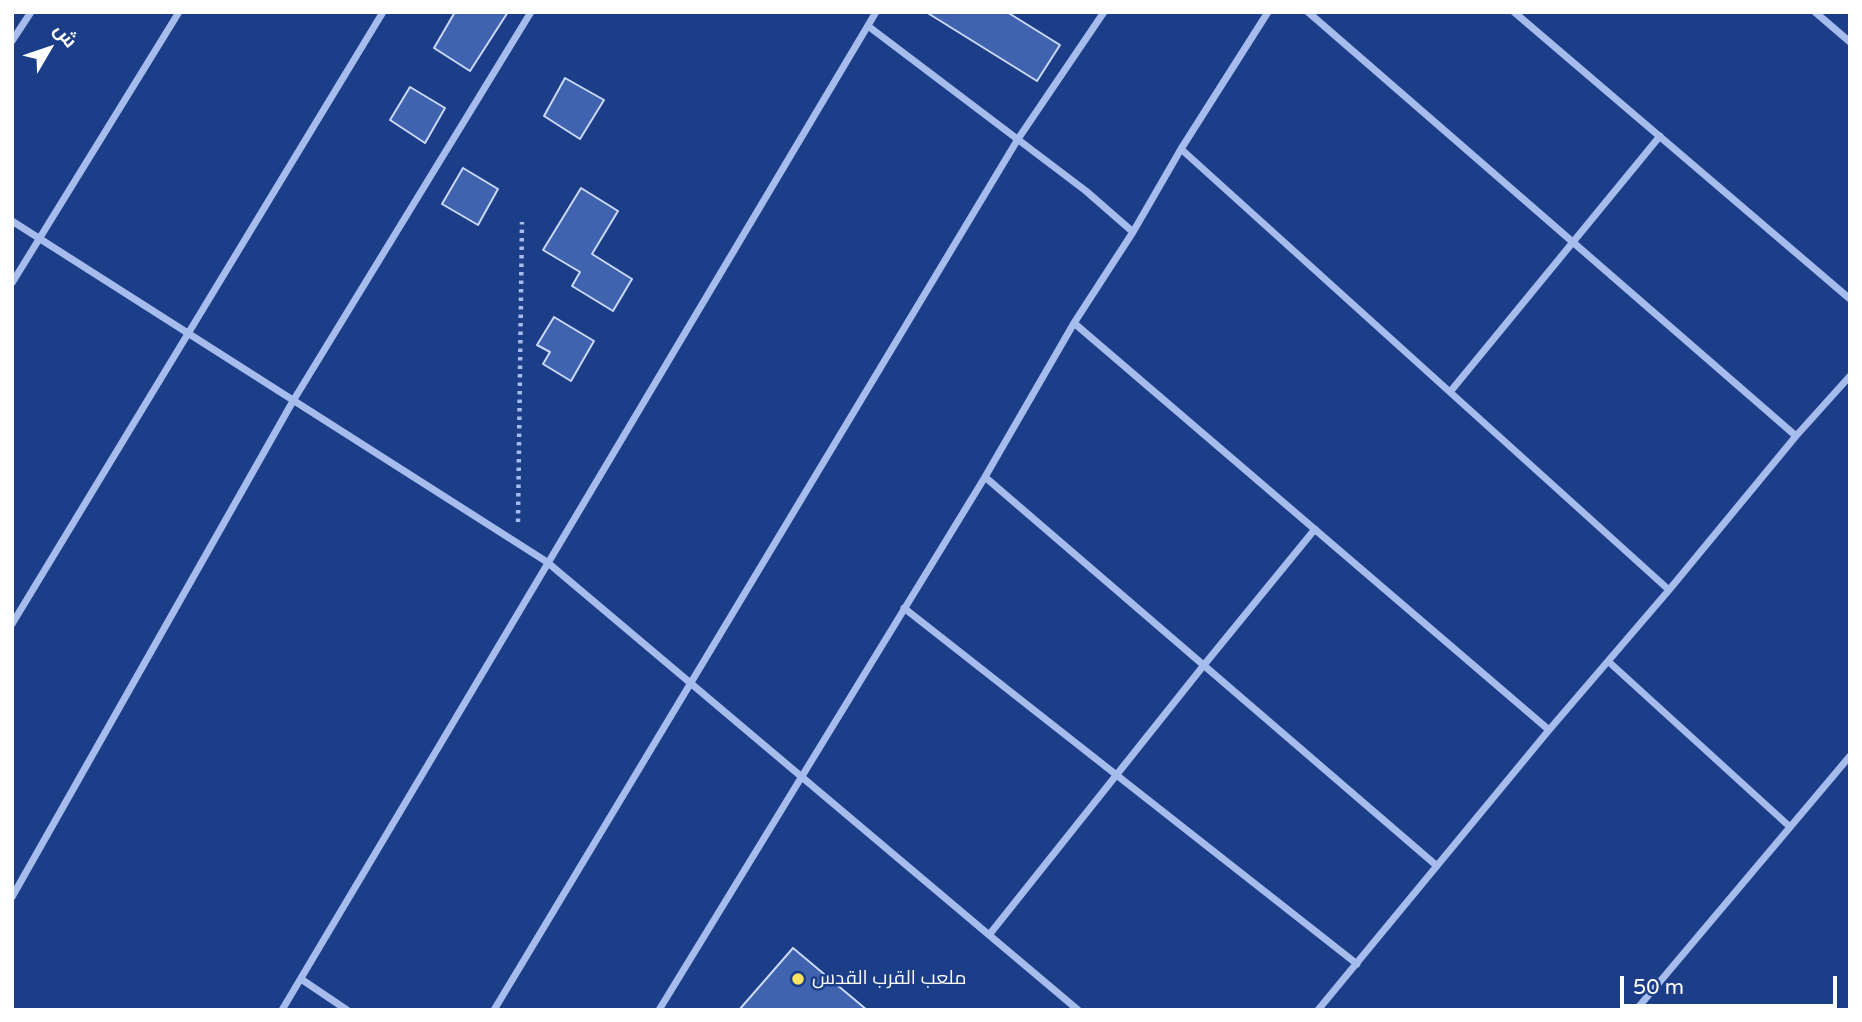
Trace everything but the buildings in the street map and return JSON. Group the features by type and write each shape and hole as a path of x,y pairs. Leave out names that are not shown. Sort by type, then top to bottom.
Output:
{"street":[{"path":"12,41 31,12"},
{"path":"12,283 179,12"},
{"path":"12,624 383,12"},
{"path":"12,897 293,401 531,12"},
{"path":"282,1010 876,12"},
{"path":"494,1010 1018,139 1104,12"},
{"path":"659,1010 985,477 1073,323 1133,232 1181,149 1268,12"},
{"path":"1308,12 1796,436"},
{"path":"1514,12 1850,299"},
{"path":"1815,12 1850,42"},
{"path":"868,26 1086,191 1133,232"},
{"path":"1450,392 1660,136"},
{"path":"1181,149 1669,590"},
{"path":"12,221 547,562 1078,1010"},
{"path":"1073,323 1549,730"},
{"path":"1318,1010 1549,730 1609,662 1796,436 1850,376"},
{"path":"985,477 1437,866"},
{"path":"989,935 1315,529"},
{"path":"904,608 1357,964"},
{"path":"1609,662 1789,826"},
{"path":"1636,1010 1850,756"},
{"path":"301,979 347,1010"}],"path":[{"path":"517,544 522,222"}],"place":[{"name":"ملعب القرب القدس","path":"798,979"}]}
